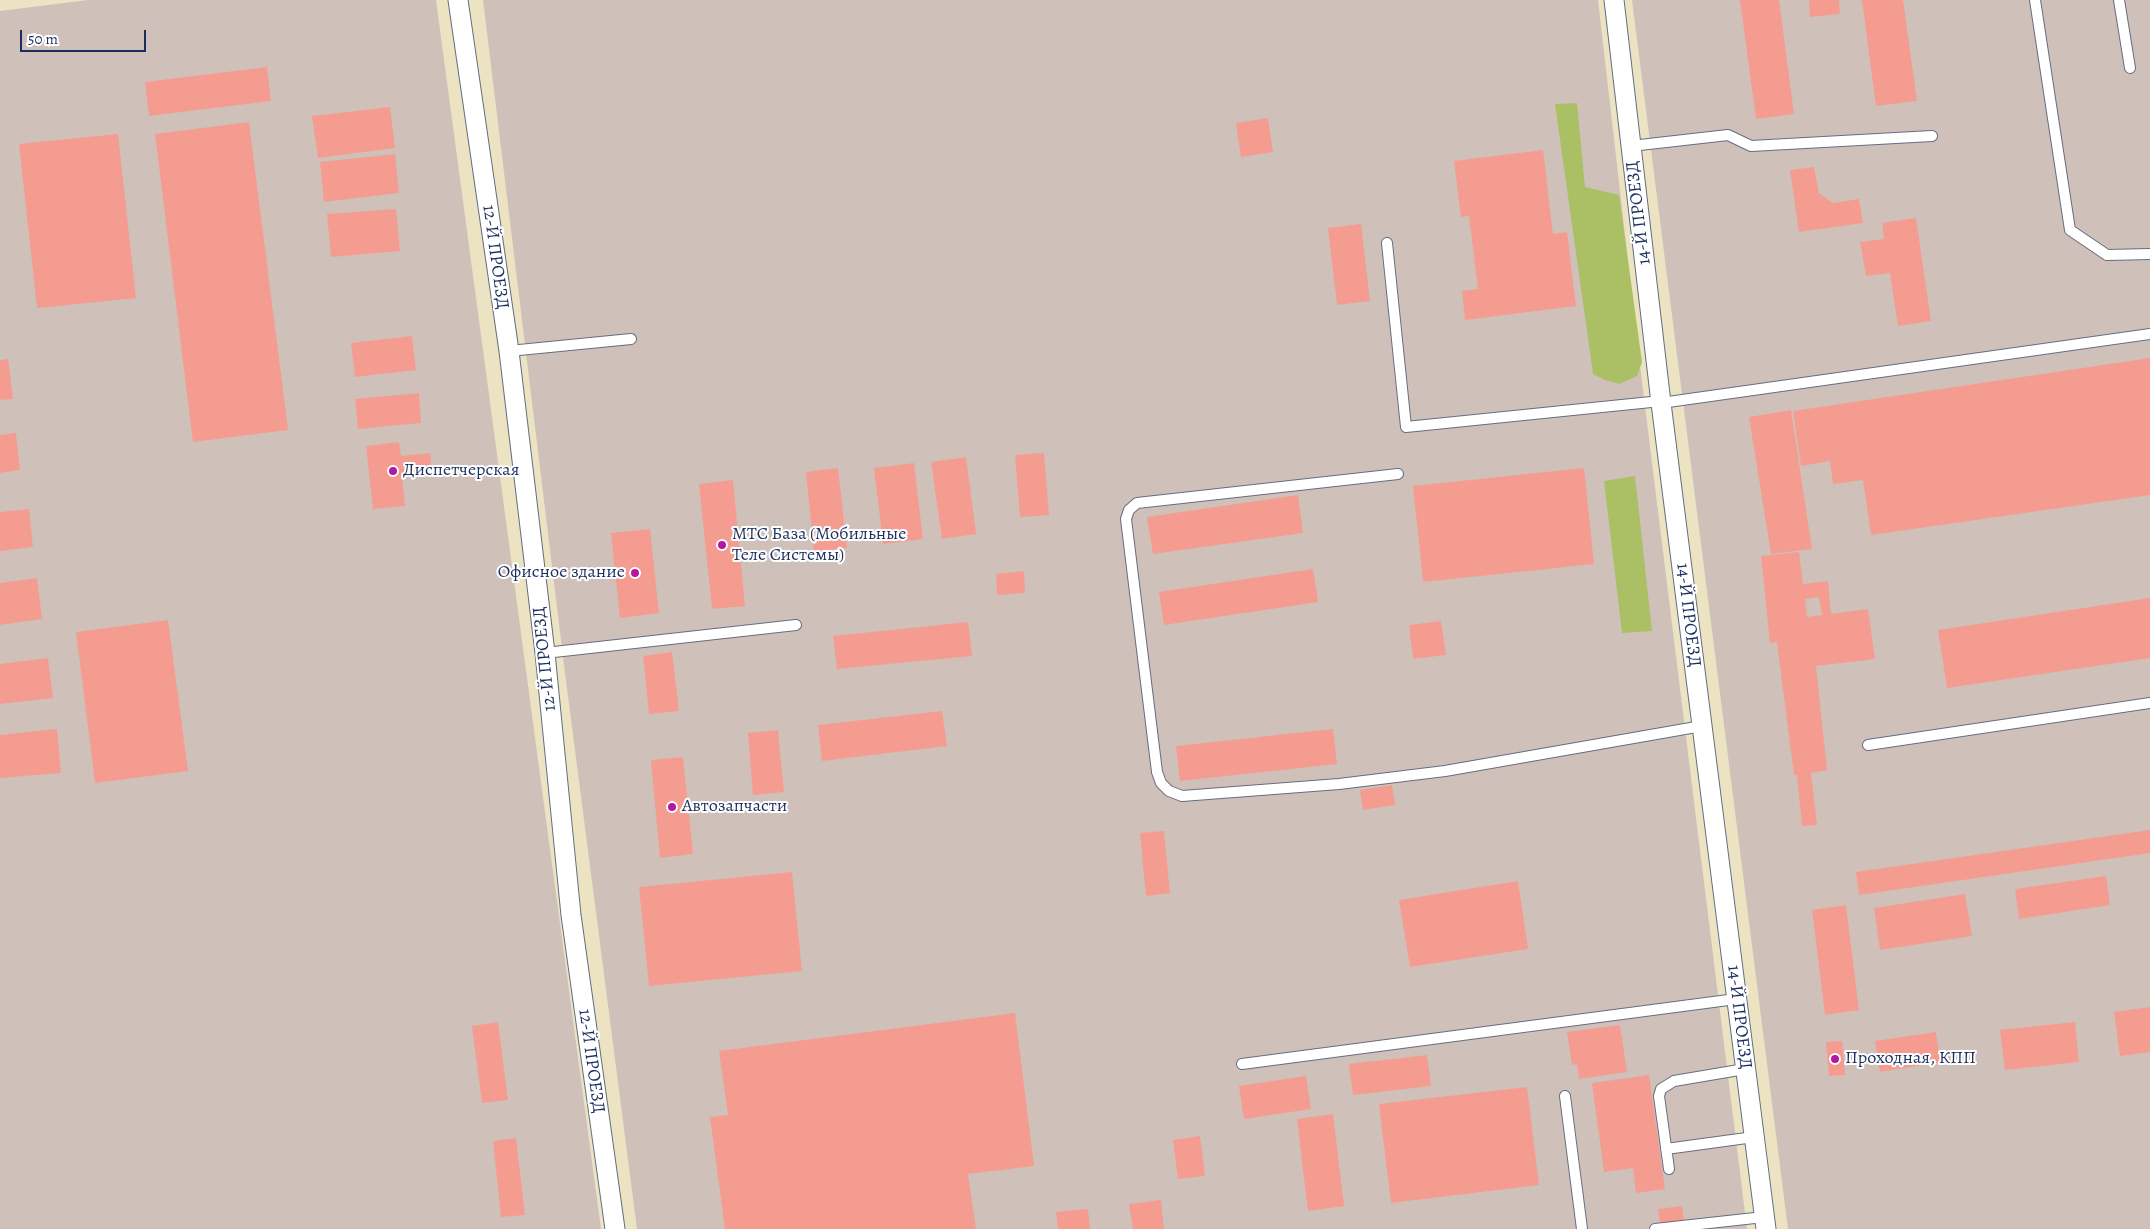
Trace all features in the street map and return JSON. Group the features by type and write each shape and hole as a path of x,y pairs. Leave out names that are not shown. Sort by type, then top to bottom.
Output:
{"street":[{"name":"12-Й ПРОЕЗД","path":"458,0 509,351 545,653 571,915 615,1229"},
{"name":"14-Й ПРОЕЗД","path":"1614,0 1661,402 1765,1223"}],"lane":[{"path":"2035,0 2070,230 2107,255 2150,254"},
{"path":"2119,0 2130,68"},
{"path":"1631,146 1728,135 1750,146 1932,136"},
{"path":"1387,242 1406,427 1661,402 2150,334"},
{"path":"509,351 631,339"},
{"path":"1398,474 1137,503 1129,510 1126,519 1157,772 1162,783 1169,791 1182,796 1348,782 1445,770 1702,726"},
{"path":"545,653 796,625"},
{"path":"1868,745 2150,703"},
{"path":"1242,1064 1736,999"},
{"path":"1669,1169 1659,1096 1662,1090 1667,1084 1674,1081 1745,1070"},
{"path":"1566,1096 1582,1229"},
{"path":"1666,1149 1754,1137"},
{"path":"1655,1229 1765,1223"}],"shaded area":[{"path":"88,0 436,0 601,1229 0,1229 0,11"},
{"path":"483,0 1598,0 1642,382 1747,1229 637,1229 565,673"},
{"path":"1632,0 2150,0 2150,1229 1788,1229"}],"green space":[{"path":"1577,103 1585,187 1619,195 1642,362 1637,376 1619,384 1593,374 1555,104"},
{"path":"1635,476 1652,631 1622,633 1604,481"}],"building":[{"path":"1740,0 1779,0 1794,114 1756,119"},
{"path":"1809,0 1839,0 1840,14 1810,17"},
{"path":"1862,0 1903,0 1917,101 1876,106"},
{"path":"267,67 271,101 149,116 145,82"},
{"path":"390,107 395,148 318,158 312,116"},
{"path":"1268,118 1273,152 1241,157 1236,123"},
{"path":"249,122 288,430 193,442 155,134"},
{"path":"118,134 136,298 37,308 19,144"},
{"path":"1543,150 1553,234 1567,232 1576,306 1465,320 1462,291 1478,289 1469,216 1461,217 1454,161"},
{"path":"395,154 399,193 324,202 320,162"},
{"path":"1814,167 1819,193 1833,203 1859,199 1863,223 1799,232 1790,170"},
{"path":"396,209 400,251 331,257 327,214"},
{"path":"1916,218 1931,321 1898,326 1890,273 1866,276 1860,242 1884,239 1882,223"},
{"path":"1361,224 1370,301 1337,305 1328,228"},
{"path":"412,336 416,370 355,377 351,343"},
{"path":"2150,358 2150,495 1871,535 1863,480 1833,484 1830,461 1801,466 1793,411"},
{"path":"8,359 13,399 0,400 0,360"},
{"path":"419,393 421,423 358,429 355,399"},
{"path":"1791,410 1812,549 1771,554 1749,417"},
{"path":"16,433 20,470 0,473 0,435"},
{"path":"399,442 401,456 430,453 432,474 402,478 405,506 373,509 366,446"},
{"path":"1044,453 1049,515 1020,517 1015,455"},
{"path":"966,457 976,534 942,539 931,462"},
{"path":"914,463 923,539 883,544 874,468"},
{"path":"838,468 847,548 814,551 806,472"},
{"path":"1584,468 1594,564 1423,582 1413,486"},
{"name":"МТС База (Мобильные Теле Системы)","path":"733,480 745,606 712,609 699,484"},
{"path":"1298,495 1303,533 1153,554 1147,517"},
{"path":"29,509 33,547 0,551 0,512"},
{"name":"Офисное здание","path":"650,529 659,613 620,618 611,533"},
{"path":"1799,552 1803,584 1828,581 1831,614 1868,609 1875,659 1816,666 1827,770 1811,773 1817,825 1802,826 1797,775 1794,775 1777,642 1770,643 1761,556","holes":["1819,597 1822,615 1807,617 1805,599"]},
{"path":"1313,569 1318,602 1164,625 1159,592"},
{"path":"1024,571 1025,593 997,595 996,574"},
{"path":"37,578 42,619 0,625 0,583"},
{"path":"2150,598 2150,658 1947,688 1938,630"},
{"path":"168,620 188,771 95,783 76,632"},
{"path":"1441,621 1446,655 1413,659 1409,625"},
{"path":"968,622 972,656 837,669 833,636"},
{"path":"672,652 679,711 649,714 643,656"},
{"path":"48,658 53,698 0,704 0,664"},
{"path":"942,711 947,746 822,761 818,725"},
{"path":"57,729 61,773 0,778 0,735"},
{"path":"1333,729 1337,764 1180,781 1176,746"},
{"path":"778,730 784,792 753,795 748,733"},
{"name":"Автозапчасти","path":"683,757 693,854 660,858 651,760"},
{"path":"1392,785 1395,805 1363,810 1360,790"},
{"path":"2150,830 2150,853 1859,895 1856,872"},
{"path":"1164,831 1170,893 1146,896 1140,833"},
{"path":"792,872 802,971 649,986 639,887"},
{"path":"2106,876 2110,905 2019,919 2015,889"},
{"path":"1518,881 1528,949 1410,967 1399,900"},
{"path":"1965,894 1972,936 1880,950 1874,908"},
{"path":"1846,905 1859,1010 1825,1015 1812,910"},
{"path":"2150,1007 2150,1052 2120,1056 2114,1012"},
{"path":"1015,1013 1034,1166 968,1174 976,1229 725,1229 710,1117 728,1115 719,1051"},
{"path":"498,1022 508,1100 482,1103 472,1026"},
{"path":"2075,1022 2079,1062 2005,1070 2000,1030"},
{"path":"1620,1025 1627,1072 1579,1079 1577,1064 1572,1065 1567,1032"},
{"path":"1936,1032 1940,1062 1880,1072 1875,1041"},
{"name":"Проходная, КПП","path":"1842,1041 1845,1075 1829,1076 1826,1042"},
{"path":"1427,1055 1431,1086 1353,1095 1349,1064"},
{"path":"1649,1075 1665,1189 1636,1193 1633,1168 1604,1172 1592,1083"},
{"path":"1306,1076 1311,1109 1244,1119 1239,1086"},
{"path":"1527,1087 1539,1185 1391,1203 1379,1104"},
{"path":"1333,1114 1344,1206 1308,1211 1297,1119"},
{"path":"1200,1136 1205,1176 1178,1179 1173,1140"},
{"path":"516,1138 525,1215 501,1217 493,1141"},
{"path":"1161,1200 1164,1229 1133,1229 1129,1204"},
{"path":"1682,1206 1685,1229 1661,1229 1658,1209"},
{"path":"1088,1209 1090,1229 1058,1229 1056,1212"}],"place":[{"name":"Диспетчерская","path":"393,471"},
{"name":"МТС База (Мобильные Теле Системы)","path":"722,545"},
{"name":"Офисное здание","path":"635,573"},
{"name":"Автозапчасти","path":"672,807"},
{"name":"Проходная, КПП","path":"1835,1059"}]}
